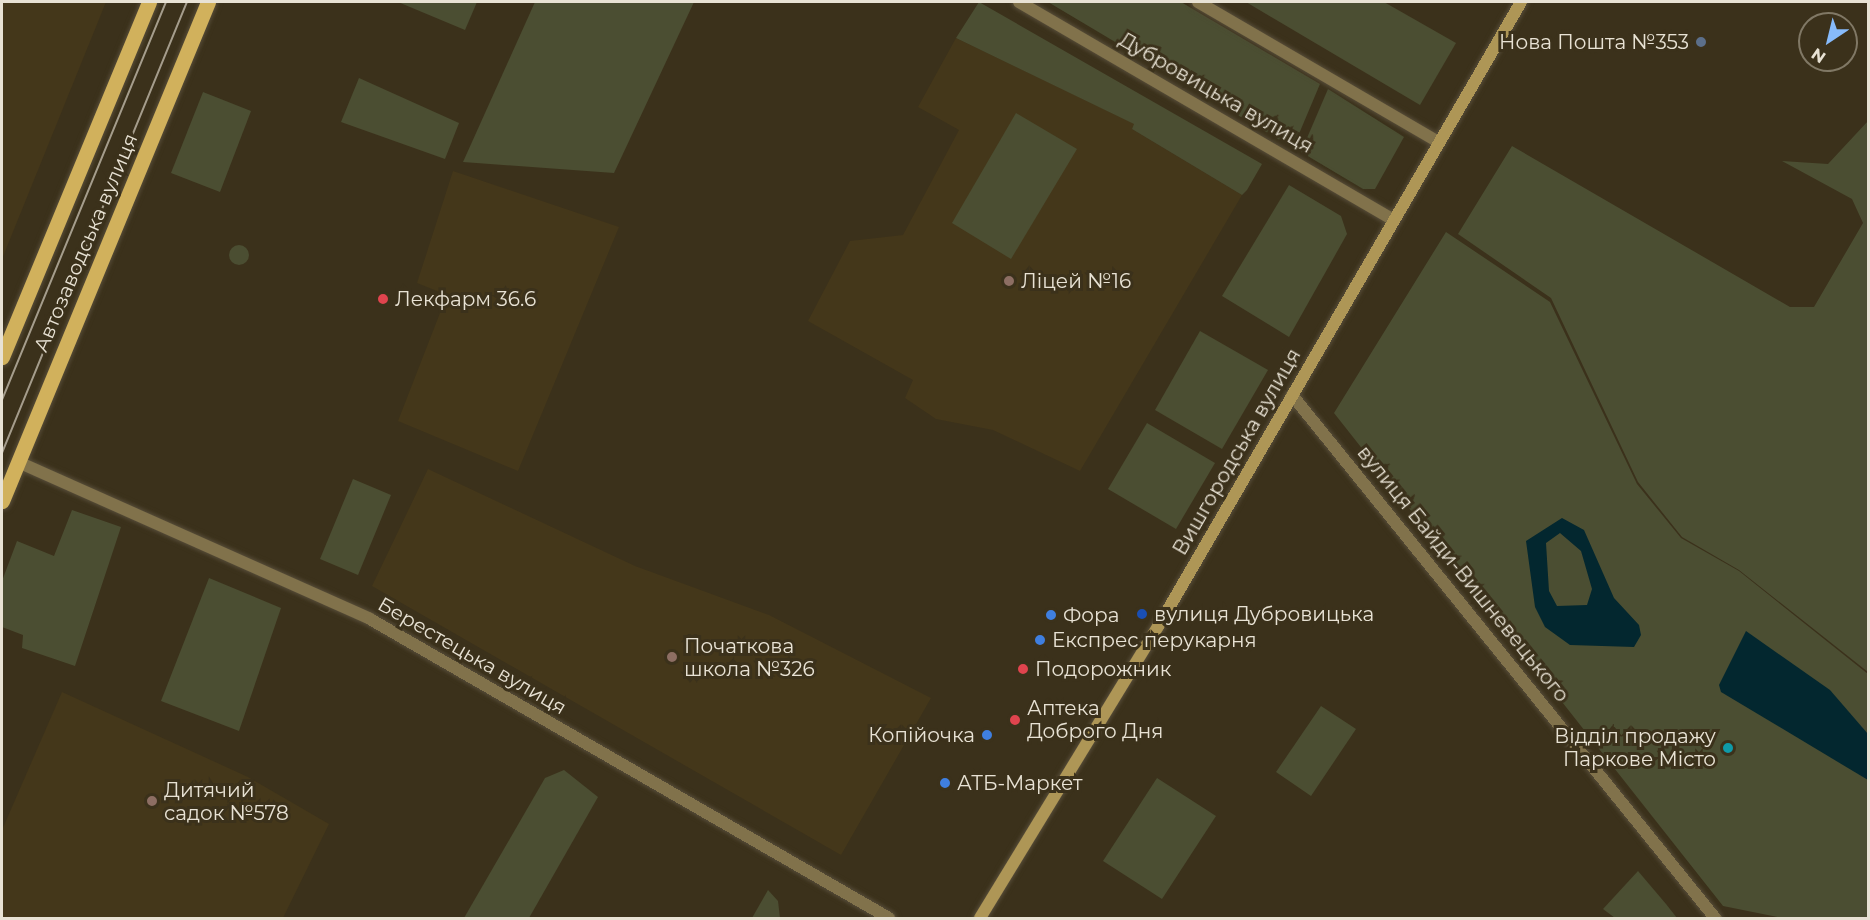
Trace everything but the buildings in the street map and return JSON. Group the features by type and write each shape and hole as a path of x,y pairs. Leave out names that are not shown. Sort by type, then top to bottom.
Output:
{"main road":[{"name":"Автозаводська вулиця","path":"2,357 149,2"},
{"name":"Автозаводська вулиця","path":"2,501 208,2"},
{"name":"Вишгородська вулиця","path":"980,918 1292,395 1521,2"}],"street":[{"name":"Дубровицька вулиця","path":"1019,2 1393,220"},
{"path":"1197,2 1438,142"},
{"name":"вулиця Байди-Вишневецького","path":"1292,395 1715,918"},
{"name":"Берестецька вулиця","path":"18,462 370,619 889,918"}],"shaded area":[{"path":"2,2 106,2 2,259"},
{"name":"Ліцей №16","path":"956,38 1135,124 1132,129 1242,195 1080,471 993,430 936,419 905,398 913,380 808,321 850,241 903,235 959,130 918,107"},
{"path":"453,171 619,227 518,471 398,421 447,295 417,283"},
{"name":"Початкова школа №326","path":"428,469 635,566 769,615 931,698 841,855 372,586"},
{"name":"Дитячий садок №578","path":"62,692 248,777 329,824 283,918 2,918 2,830"}],"green space":[{"path":"398,2 477,2 465,30"},
{"path":"535,2 694,2 614,173 463,162"},
{"path":"979,2 1262,164 1247,190 1242,195 1132,129 1134,124 956,38"},
{"path":"1048,2 1181,2 1320,84 1293,148"},
{"path":"1246,2 1384,2 1456,43 1420,105"},
{"path":"359,78 459,123 445,159 341,122"},
{"path":"1328,89 1404,137 1375,189 1363,189 1301,152"},
{"path":"203,92 251,111 220,192 171,173"},
{"path":"1016,113 1077,149 1011,259 952,223"},
{"path":"1868,121 1868,672 1739,570 1682,537 1638,482 1551,298 1458,234 1512,146 1790,307 1814,307 1863,223 1852,199 1782,161 1828,164"},
{"path":"1289,185 1341,216 1347,234 1289,337 1222,296"},
{"path":"1446,232 1550,302 1637,484 1681,538 1739,571 1868,674 1868,918 1783,918 1723,906 1334,413"},
{"path":"239,245 246,248 249,255 246,262 239,265 232,262 229,255 232,248"},
{"path":"1200,331 1268,370 1222,449 1155,410"},
{"path":"1147,423 1215,463 1176,529 1108,489"},
{"path":"353,479 391,495 358,575 320,559"},
{"path":"72,510 121,527 75,666 22,648 23,635 2,627 2,581 17,541 54,556"},
{"path":"209,578 281,608 239,731 161,701"},
{"path":"1321,706 1356,729 1311,796 1276,772"},
{"path":"564,770 598,797 529,918 464,918 545,778"},
{"path":"1157,778 1216,816 1162,899 1103,861"},
{"path":"1638,871 1677,918 1615,918 1603,909"},
{"path":"768,890 778,901 780,918 752,918"}],"water":[{"path":"1562,518 1584,530 1614,598 1639,625 1641,635 1634,647 1570,645 1545,627 1535,607 1526,541","holes":["1560,533 1581,551 1592,589 1587,605 1557,606 1549,591 1546,543"]},
{"path":"1746,631 1830,690 1868,734 1868,780 1721,692 1719,685"}],"tram line":[{"path":"2,400 166,2"},
{"path":"2,453 187,2"}],"place":[{"name":"Нова Пошта №353","path":"1701,42"},
{"name":"Ліцей №16","path":"1009,281"},
{"name":"Лекфарм 36.6","path":"383,299"},
{"name":"вулиця Дубровицька","path":"1142,614"},
{"name":"Фора","path":"1051,615"},
{"name":"Експрес перукарня","path":"1040,640"},
{"name":"Початкова школа №326","path":"672,657"},
{"name":"Подорожник","path":"1023,669"},
{"name":"Аптека Доброго Дня","path":"1015,720"},
{"name":"Копійочка","path":"987,735"},
{"name":"Відділ продажу Паркове Місто","path":"1728,748"},
{"name":"АТБ-Маркет","path":"945,783"},
{"name":"Дитячий садок №578","path":"152,801"}]}
